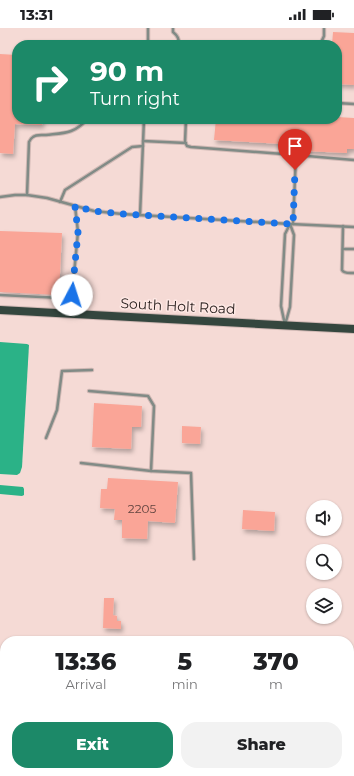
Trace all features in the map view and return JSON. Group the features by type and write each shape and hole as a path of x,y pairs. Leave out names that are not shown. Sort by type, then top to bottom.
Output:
{"main road":[{"name":"South Holt Road","path":"0,310 354,329"}],"lane":[{"path":"148,28 148,40"},
{"path":"173,28 173,32 179,40"},
{"path":"322,40 324,28"},
{"path":"342,103 354,104"},
{"path":"27,196 29,142 33,137 39,135 74,131 83,124"},
{"path":"140,215 144,124"},
{"path":"186,124 186,143"},
{"path":"143,140 186,143 187,146 192,147 354,160"},
{"path":"60,202 65,190 132,147 143,146"},
{"path":"285,325 290,307 294,235 291,224 296,155"},
{"path":"0,197 15,195 47,198 94,211 140,215 354,227"},
{"path":"0,295 62,298 72,295 78,232 75,206"},
{"path":"285,325 281,306 285,234 291,224"},
{"path":"343,226 342,270 343,272 354,273"},
{"path":"343,249 354,249"},
{"path":"46,438 57,410 62,371 92,370"},
{"path":"89,391 148,396 154,406 151,471"},
{"path":"81,463 151,471 191,473 194,559"}],"shaded area":[{"path":"0,342 29,345 22,467 20,473 17,475 0,474"},
{"path":"0,485 23,487 24,495 0,494"}],"building":[{"path":"333,32 354,33 354,85 342,84 342,40 332,40"},
{"path":"0,54 12,55 12,124 15,124 13,154 0,153"},
{"path":"342,117 354,118 354,149 347,149 347,153 281,150 282,144 214,140 216,124 342,124"},
{"path":"15,124 42,124 42,125"},
{"path":"0,231 62,233 59,295 0,292"},
{"path":"94,403 142,406 141,427 132,427 131,449 92,447"},
{"path":"182,426 201,427 200,444 182,443"},
{"path":"108,478 178,482 175,523 148,521 147,539 122,538 122,520 114,520 115,509 100,508 101,489 107,489"},
{"path":"243,510 275,512 274,531 242,529"},
{"path":"104,598 114,598 113,615 117,616 117,621 121,621 121,629 103,628"}],"route":[{"path":"72,295 78,232 75,206 94,211 122,214 293,224 292,213 295,170"}]}
